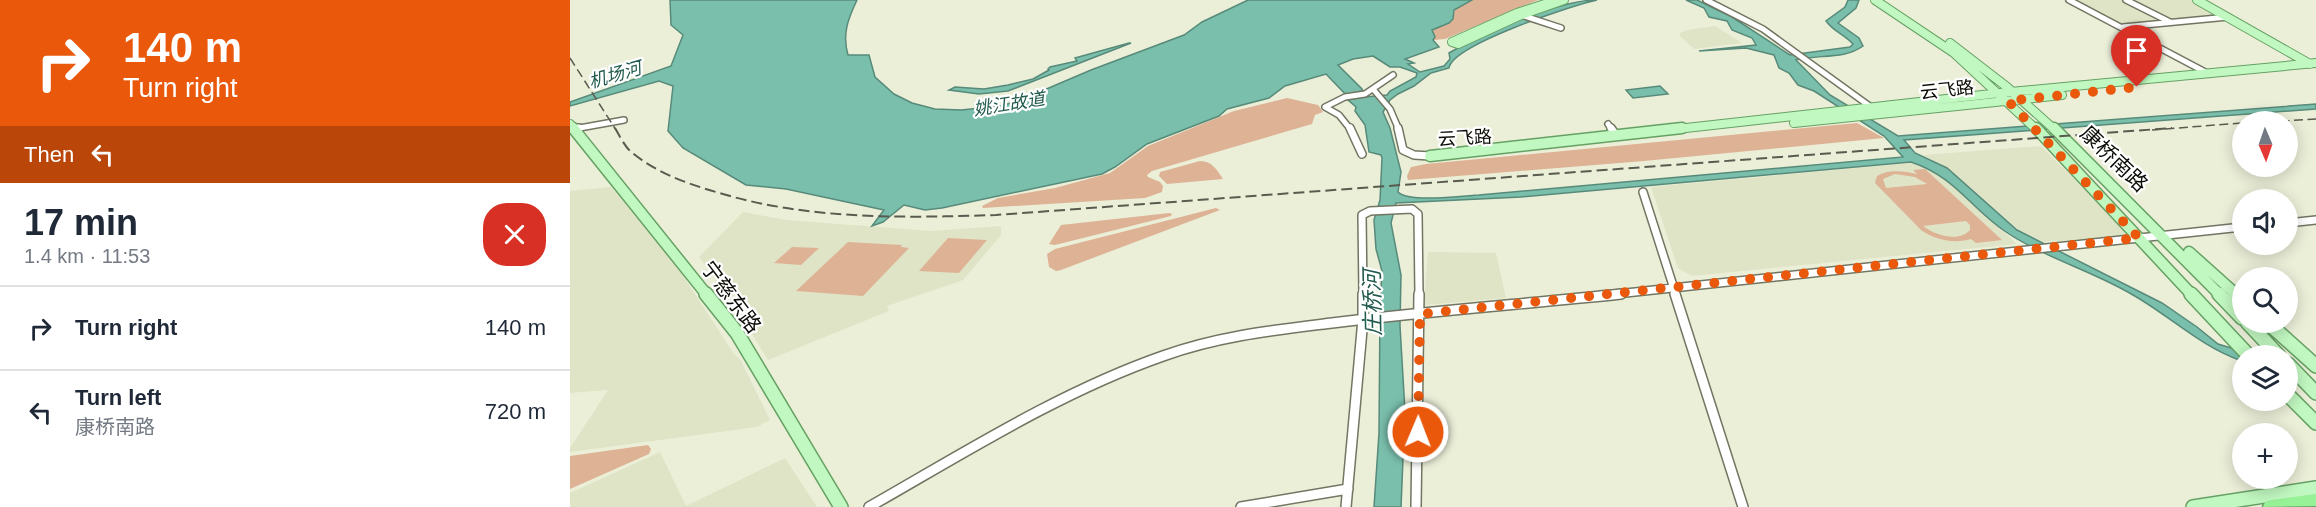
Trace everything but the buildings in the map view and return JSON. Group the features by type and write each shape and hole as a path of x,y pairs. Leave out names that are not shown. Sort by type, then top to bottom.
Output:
{"highway":[{"path":"2271,507 2316,500"}],"main road":[{"path":"1557,0 1520,14 1452,42 1458,44 1520,14 1564,0"},
{"path":"1875,0 1952,51 2000,93"},
{"name":"康桥南路","path":"1888,0 1988,69 2024,99 2165,236 2232,307"},
{"path":"2197,0 2308,61"},
{"path":"2206,0 2308,61"},
{"name":"云飞路","path":"1430,156 1827,112 2008,101 2295,68 2308,61"},
{"name":"云飞路","path":"1430,156 1457,157 1838,118 1870,110 2000,93 2295,68"},
{"name":"康桥南路","path":"2000,93 2238,345"},
{"name":"宁慈东路","path":"572,127 737,333 841,507"},
{"path":"2165,236 2210,270 2232,291"},
{"path":"2257,333 2269,345"},
{"path":"2279,333 2316,366"},
{"path":"2298,374 2316,393"},
{"path":"2298,405 2316,423"},
{"path":"2193,507 2316,488"}],"street":[{"path":"1706,0 1763,29 1812,63 1870,110"},
{"path":"2071,0 2209,74"},
{"path":"2126,0 2171,23"},
{"path":"1520,14 1561,28"},
{"path":"2122,28 2228,17"},
{"path":"1362,154 1354,132 1335,111 1325,107 1344,97 1365,94 1394,75"},
{"path":"1373,89 1382,96 1399,127 1403,150 1414,155 1430,156"},
{"path":"572,127 624,120"},
{"path":"1608,124 1616,135"},
{"path":"1643,192 1743,507"},
{"path":"1346,507 1363,319 1362,215 1370,211 1412,209 1418,214 1416,507"},
{"path":"2298,222 2316,220"},
{"path":"869,507 996,435 1110,376 1165,356 1235,335 1363,319 2232,228"},
{"path":"1241,507 1348,489"}],"shaded area":[{"path":"1473,0 1538,0 1445,39 1434,40 1433,30 1450,23 1455,10"},
{"path":"2075,0 2192,0 2226,18 2125,28"},
{"path":"1715,26 1742,43 1694,49 1680,36 1680,33 1688,30"},
{"path":"1287,98 1318,105 1323,112 1315,115 1312,124 1152,171 1147,175 1160,182 1163,186 1162,192 1145,198 983,208 982,206 998,198 1055,188 1110,173 1148,146 1234,111"},
{"path":"1857,123 1884,138 1644,161 1408,180 1407,176 1411,167 1426,164"},
{"path":"2041,146 2125,230 2125,233 2117,237 2044,242 2020,231 1948,168 1923,155"},
{"path":"1200,161 1211,164 1223,179 1167,184 1159,176 1160,172"},
{"path":"1912,163 1925,167 1944,178 2017,244 1692,276 1678,268 1651,187"},
{"path":"1925,169 2002,240 1976,243 1971,239 1952,241 1932,236 1921,230 1875,183 1877,176 1886,172 1917,174 1913,170","holes":["1895,174 1915,177 1927,184 1886,188 1883,179","1966,221 1970,225 1970,230 1953,237 1940,235 1923,226"]},
{"path":"611,187 676,265 734,354 740,359 770,420 757,427 570,452 570,448 608,390 570,393 570,191"},
{"path":"1216,208 1220,210 1061,270 1056,271 1049,267 1047,254 1055,249"},
{"path":"743,212 786,220 931,231 1001,226 1001,235 963,280 887,306 889,311 768,360 699,257"},
{"path":"1172,214 1171,216 1055,245 1049,244 1061,225"},
{"path":"948,238 987,240 959,273 919,271"},
{"path":"848,242 902,245 901,247 909,248 863,296 796,291"},
{"path":"792,247 819,248 801,265 774,263"},
{"path":"1428,252 1496,253 1506,298 1424,305"},
{"path":"648,445 651,449 649,454 570,489 570,456"},
{"path":"660,452 686,506 785,458 817,507 570,507 570,493"}],"water":[{"name":"姚江故道","path":"670,0 857,0 847,27 848,55 869,55 875,77 894,94 912,103 935,109 961,110 1001,106 1023,99 1091,70 1184,35 1202,22 1248,0 1472,0 1454,10 1453,19 1449,23 1432,30 1435,37 1433,40 1439,47 1405,59 1414,63 1408,64 1420,72 1444,66 1450,59 1449,53 1500,27 1562,5 1597,0 1515,27 1470,48 1455,59 1449,68 1431,73 1390,100 1383,112 1390,128 1401,172 1398,192 1424,198 1903,157 1884,136 1814,91 1798,85 1789,73 1779,68 1774,55 1746,48 1699,51 1756,45 1752,38 1732,30 1727,21 1709,17 1704,8 1686,0 1697,0 1732,17 1790,55 1850,47 1853,44 1826,21 1845,7 1848,0 1859,0 1856,8 1838,23 1859,38 1863,46 1839,55 1796,60 1830,95 1898,136 2316,104 2316,109 2232,111 2232,115 1904,140 1915,153 1947,168 2017,230 2162,303 2218,344 2232,348 2232,357 2213,348 2118,286 2053,257 2006,232 1951,184 1927,168 1911,162 1521,197 1396,203 1391,223 1401,275 1400,326 1405,411 1401,507 1374,507 1379,433 1382,271 1376,249 1374,220 1380,200 1382,158 1381,155 1369,152 1365,125 1355,111 1356,107 1326,74 1285,86 1269,98 1227,109 1219,116 1147,144 1102,174 942,208 925,210 904,205 883,222 872,226 884,210 786,189 746,185 683,148 668,131 673,86 659,81 570,106 570,102 671,66 683,35 671,25","holes":["1373,56 1390,67 1400,67 1417,73 1416,77 1390,91 1387,95 1365,97 1362,89 1338,65 1353,59"]},
{"path":"1131,43 1008,91 979,94 949,90 955,87 984,89 1033,79 1049,70 1050,67 1077,61 1075,58"},
{"path":"1660,86 1668,94 1633,98 1626,90"}],"railway":[{"path":"570,58 616,130"},
{"path":"2298,120 2316,119"},
{"path":"2152,130 2232,124"},
{"path":"615,128 630,151 650,165 682,181 716,192 785,208 855,215 925,217 996,215 2172,128"}],"route":[{"path":"1418,432 1420,314 2139,238 2008,101 2137,87"}],"water label":[{"name":"机场河","path":"615,75"},
{"name":"庄桥河","path":"1372,303"}]}
